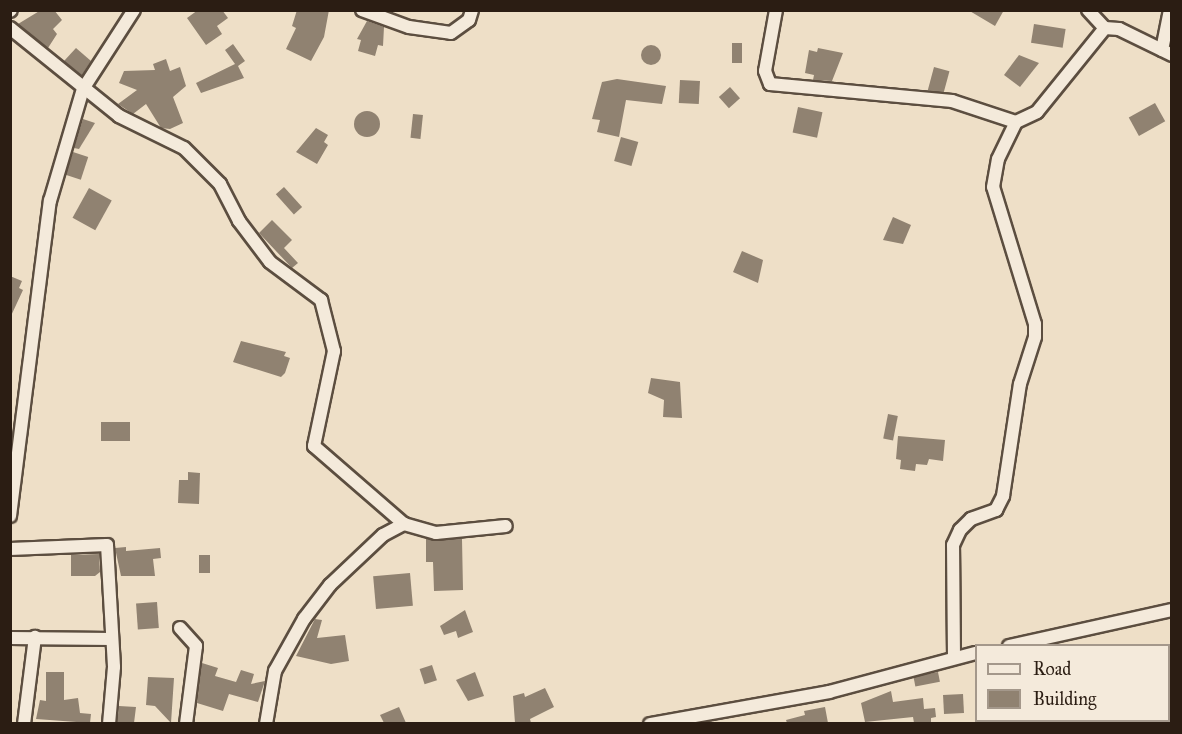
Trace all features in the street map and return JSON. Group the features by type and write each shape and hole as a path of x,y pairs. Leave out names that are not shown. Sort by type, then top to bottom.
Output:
{"street":[{"path":"10,516 40,250 83,89 134,10"},
{"path":"362,10 409,27 451,33 459,31 472,10"},
{"path":"776,10 765,71 770,84 952,101 1016,122"},
{"path":"1088,10 1105,28 1119,29 1167,52 1170,10"},
{"path":"10,28 119,117 184,148 220,184 243,227 270,262 321,300 334,351 314,446 404,524 435,533 506,526"},
{"path":"954,657 953,544 960,530 971,519 996,510 1003,496 1020,384 1035,337 1035,324 993,187 998,159 1016,122 1037,112 1105,28"},
{"path":"266,723 275,671 316,601 383,534 404,524"},
{"path":"10,549 107,545 112,639 109,723"},
{"path":"1014,644 1172,610"},
{"path":"180,628 196,646 186,723"},
{"path":"24,723 35,637"},
{"path":"10,638 112,639"},
{"path":"650,723 829,692 975,653"}],"building":[{"path":"41,10 54,10 62,20 53,29 57,34 48,48 18,24"},
{"path":"198,10 222,10 228,18 217,26 222,34 206,45 187,18"},
{"path":"297,10 329,10 324,37 311,61 286,49 296,28 292,26"},
{"path":"968,10 1004,10 995,26"},
{"path":"367,21 384,27 383,46 378,45 375,56 358,51 361,40 357,39"},
{"path":"1034,24 1066,29 1063,48 1031,43"},
{"path":"732,43 742,43 742,63 732,63"},
{"path":"233,44 245,61 238,66 244,78 201,93 196,83 235,64 225,50"},
{"path":"647,45 655,45 661,51 661,59 655,65 647,65 641,59 641,51"},
{"path":"76,48 91,61 82,75 64,61"},
{"path":"818,48 843,53 832,81 813,80 814,75 805,73 809,50 817,52"},
{"path":"1019,55 1039,63 1020,87 1004,75"},
{"path":"166,59 170,71 180,67 186,86 173,97 183,123 170,129 161,128 146,104 133,114 118,104 137,90 119,83 124,71 155,70 153,64"},
{"path":"934,67 949,71 943,94 928,90"},
{"path":"617,79 666,86 662,104 626,100 619,137 597,132 600,120 592,119 602,82"},
{"path":"680,80 700,81 699,104 679,103"},
{"path":"730,87 740,98 729,108 719,97"},
{"path":"1155,103 1165,121 1139,136 1129,118"},
{"path":"798,107 822,112 817,138 793,132"},
{"path":"367,111 376,115 380,124 376,133 367,137 358,133 354,124 358,115"},
{"path":"413,114 423,115 420,139 410,138"},
{"path":"83,119 95,123 79,149 74,148"},
{"path":"316,128 328,135 324,142 328,145 317,164 296,152"},
{"path":"621,137 638,142 631,166 614,161"},
{"path":"73,152 88,157 81,180 66,175"},
{"path":"284,187 302,207 294,214 276,194"},
{"path":"89,188 112,201 95,230 73,218"},
{"path":"893,217 911,225 903,244 883,240"},
{"path":"272,220 292,240 284,248 298,263 292,268 259,233"},
{"path":"742,251 763,260 758,283 733,272"},
{"path":"10,276 22,281 19,288 23,290 10,318"},
{"path":"241,341 286,352 284,356 290,358 285,373 281,377 233,362"},
{"path":"651,378 680,382 682,418 663,417 664,400 648,393"},
{"path":"888,414 898,416 893,440 883,439"},
{"path":"101,422 130,422 130,441 101,441"},
{"path":"898,436 945,440 943,461 929,459 927,465 916,464 915,471 900,469 901,460 896,459"},
{"path":"188,472 200,473 199,504 178,503 179,480 188,480"},
{"path":"426,539 462,539 463,590 434,591 433,562 426,562"},
{"path":"126,547 126,551 160,548 161,558 153,559 155,576 121,576 115,548"},
{"path":"99,554 100,572 95,576 71,576 71,555"},
{"path":"199,555 210,555 210,573 199,573"},
{"path":"410,573 413,606 376,609 373,576"},
{"path":"157,602 159,628 138,629 136,603"},
{"path":"465,610 473,632 458,638 456,631 444,635 440,626"},
{"path":"315,619 322,620 317,638 345,635 349,661 331,664 296,656"},
{"path":"202,663 218,668 215,676 236,682 241,670 254,674 251,684 265,681 258,702 229,694 223,711 197,703"},
{"path":"432,665 437,680 425,684 420,669"},
{"path":"46,672 64,672 64,700 78,698 80,713 91,714 90,723 36,719 40,700 46,701"},
{"path":"475,672 484,696 468,701 456,680"},
{"path":"938,672 940,682 915,687 913,677"},
{"path":"148,677 174,678 171,723 155,706 146,705"},
{"path":"545,688 554,707 530,719 531,723 515,723 513,696 524,693 525,697"},
{"path":"891,691 893,702 923,698 924,709 935,708 936,717 931,718 931,723 914,723 913,717 865,722 861,703"},
{"path":"963,694 964,713 944,714 943,695"},
{"path":"119,706 136,707 134,723 117,723"},
{"path":"399,707 406,723 384,723 380,715"},
{"path":"825,707 828,723 787,723 786,720 805,715 804,711"}]}
